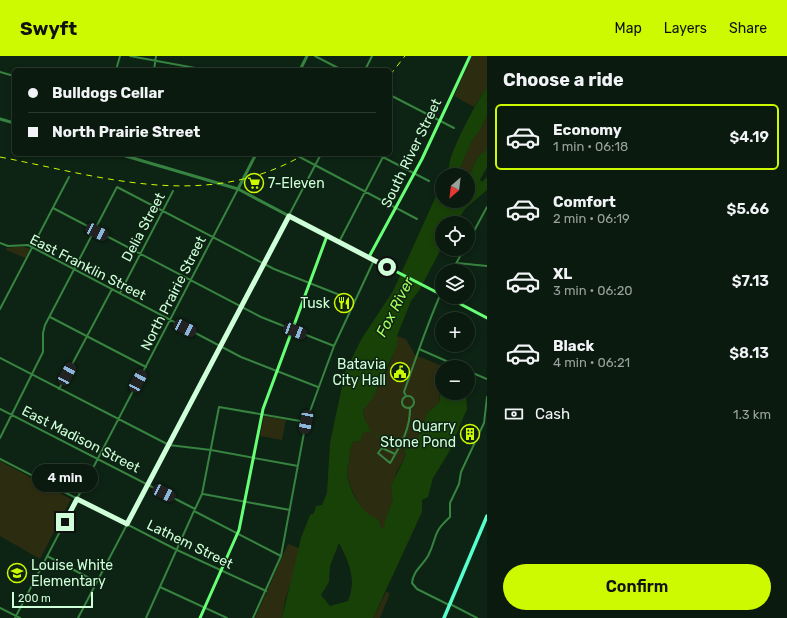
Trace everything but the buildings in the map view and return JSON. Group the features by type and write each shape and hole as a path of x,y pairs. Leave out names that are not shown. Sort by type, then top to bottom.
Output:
{"main road":[{"name":"South River Street","path":"369,257 414,174 470,56"},
{"path":"200,618 237,534 245,502 262,414 276,371 327,236 435,290"},
{"path":"460,304 487,318"},
{"path":"444,618 487,519"}],"street":[{"path":"117,68 120,56"},
{"path":"130,56 196,68"},
{"path":"154,68 156,56"},
{"path":"301,68 307,56"},
{"path":"315,56 338,68"},
{"path":"366,68 372,56"},
{"path":"0,72 12,75"},
{"path":"392,96 454,128"},
{"path":"0,119 12,122"},
{"path":"132,156 238,189 327,236"},
{"path":"238,189 255,156"},
{"path":"298,156 417,219"},
{"path":"78,618 320,156"},
{"path":"339,242 383,157 429,181"},
{"path":"0,309 69,177"},
{"path":"0,438 43,352 44,330 50,317 117,187 264,264 310,284 355,301"},
{"name":"North Prairie Street","path":"16,617 238,189"},
{"name":"Delia Street","path":"120,293 173,191"},
{"path":"475,229 487,207"},
{"path":"53,208 261,317 334,346"},
{"name":"East Franklin Street","path":"0,243 8,246 24,244 241,357 318,387"},
{"path":"460,256 457,263 487,266"},
{"path":"253,618 281,556 306,422 334,346 374,260"},
{"path":"59,389 112,289"},
{"path":"406,396 404,392 431,313 436,304"},
{"path":"50,317 146,366"},
{"path":"419,349 444,360"},
{"path":"0,358 169,445 211,450 298,466"},
{"path":"475,374 487,379"},
{"path":"395,454 382,448 378,453 390,463 395,454 408,429 410,408 414,405 414,401 410,397 406,396"},
{"path":"406,396 403,399 402,404 404,407 410,408"},
{"path":"477,618 413,586 412,578 428,556 438,527 450,517 450,503 459,484 461,472 484,423 487,397"},
{"path":"146,618 202,494 215,423 220,407 306,422"},
{"name":"East Madison Street","path":"0,409 148,485 237,534 281,556"},
{"name":"Lathem Street","path":"0,459 177,550 266,590"},
{"path":"202,494 290,510"},
{"path":"47,556 97,582"},
{"path":"160,587 228,618"},
{"path":"0,608 20,618"}],"shaded area":[{"path":"472,56 487,56 487,87 474,107 454,96"},
{"path":"487,115 487,149 477,158 473,168 461,168 472,141 482,127"},
{"path":"21,246 30,249 25,258 6,250 7,248"},
{"path":"397,336 406,339 415,355 435,363 435,400 439,400 439,403 428,412 414,447 411,449 403,449 406,455 396,473 393,500 385,521 386,526 383,529 370,518 359,503 350,485 347,469 351,445 353,442 360,441 366,424 363,410 375,394 385,375"},
{"path":"264,416 286,420 282,440 260,436"},
{"path":"0,461 71,499 40,559 0,536"},
{"path":"288,544 299,548 293,576 285,600 282,618 255,618"},
{"path":"386,592 390,593 380,618 373,618"}],"water":[{"path":"487,87 487,115 482,127 472,141 461,168 449,168 451,157 472,111"},
{"path":"487,149 487,167 480,180 482,182 487,177 487,190 475,200 475,168 473,168 477,158"},
{"name":"Fox River","path":"435,198 435,208 466,208 460,216 435,216 435,256 437,256 420,289 411,301 397,336 397,346 373,398 363,410 365,420 371,431 363,433 360,441 353,442 351,445 347,469 348,480 355,498 362,508 368,514 376,518 380,523 380,527 384,528 393,500 391,486 406,455 403,448 411,449 414,447 428,412 439,403 439,400 466,400 467,409 449,452 433,478 428,497 422,500 422,512 373,618 282,618 301,538 310,515 314,513 316,506 322,505 327,493 330,443 345,372 362,338 393,291","holes":["339,543 349,564 352,586 348,601 330,606 321,595 329,582 330,566"]}],"waterway":[{"path":"371,431 375,435 395,444"}],"railway":[{"path":"392,72 405,56"},
{"path":"0,157 116,180 154,185 193,186 230,182 268,172 301,156"}],"place":[{"name":"7-Eleven","path":"254,183"},
{"name":"Tusk","path":"344,303"},
{"name":"Batavia City Hall","path":"400,372"},
{"name":"Quarry Stone Pond","path":"470,434"},
{"name":"Louise White Elementary","path":"17,573"}],"route":[{"path":"65,522 77,499 127,524 289,216 387,267"}]}
